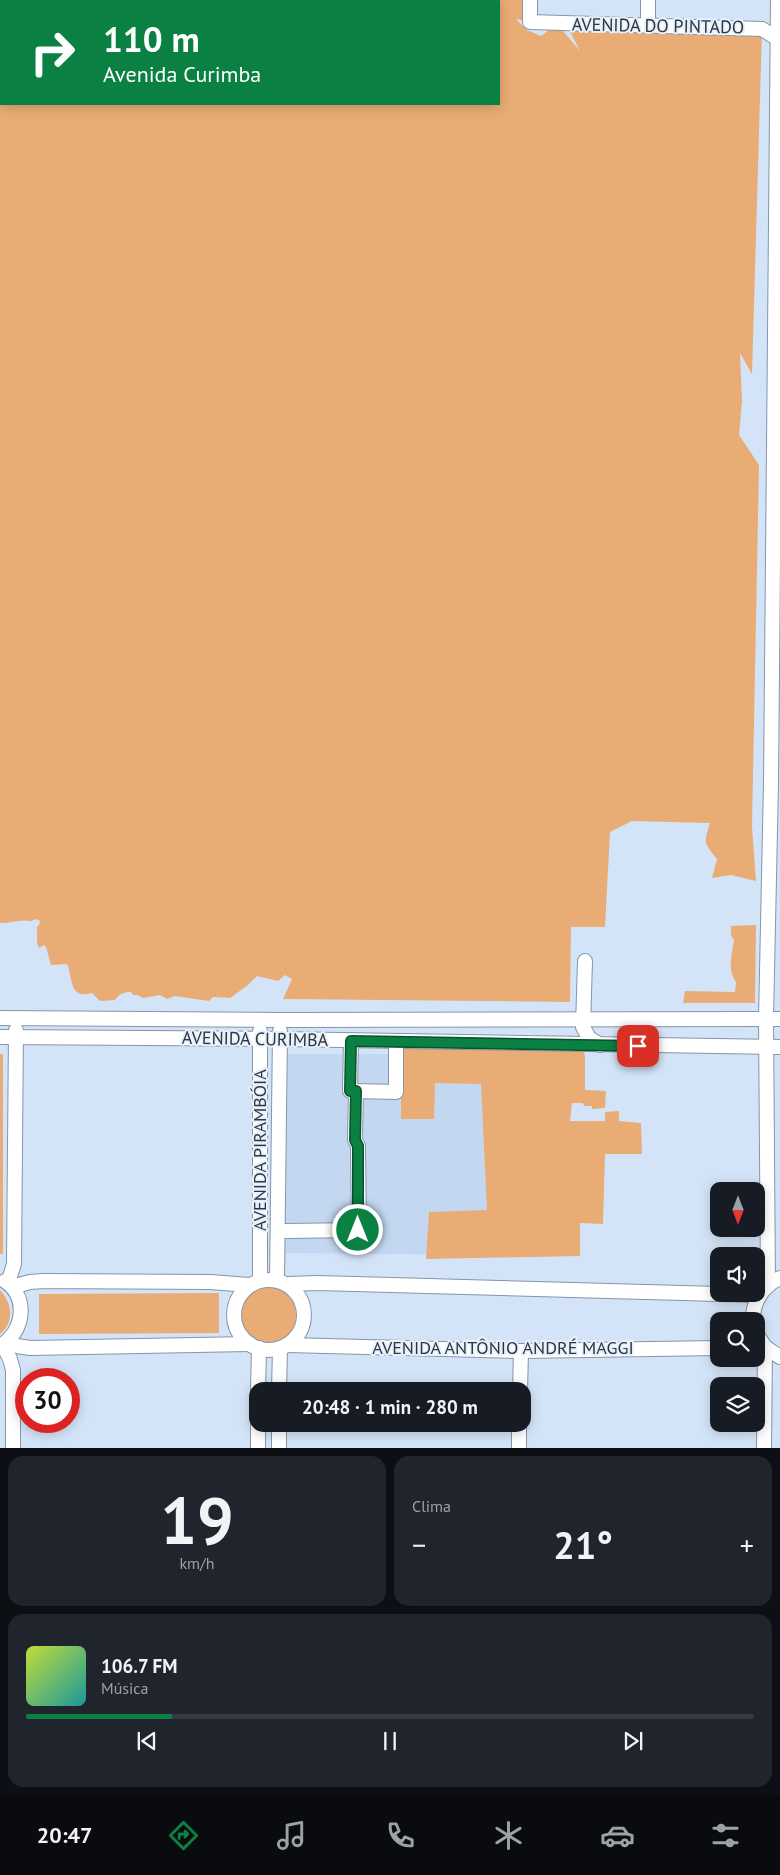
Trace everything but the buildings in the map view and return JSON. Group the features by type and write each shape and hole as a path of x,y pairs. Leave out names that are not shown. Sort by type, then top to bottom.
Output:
{"street":[{"name":"AVENIDA DO PINTADO","path":"530,0 530,22 535,23 762,29 779,39"},
{"path":"648,0 648,26"},
{"path":"765,1263 773,1048 777,783 778,0"},
{"path":"554,1020 566,1017 575,1010 581,961 583,1027 589,1038 601,1045"},
{"name":"AVENIDA CURIMBA","path":"0,1018 260,1020 773,1019"},
{"path":"7,1282 14,1264 16,1018"},
{"name":"AVENIDA PIRAMBÓIA","path":"255,1283 260,1020"},
{"name":"AVENIDA PIRAMBÓIA","path":"280,1020 282,1282"},
{"name":"AVENIDA CURIMBA","path":"0,1037 280,1039 773,1048"},
{"path":"351,1041 350,1091 396,1092 396,1041"},
{"path":"285,1231 358,1230 358,1146 355,1140 356,1091"},
{"path":"765,1289 780,1278"},
{"path":"7,1282 282,1282 710,1294"},
{"path":"7,1282 20,1301 21,1314 15,1334 4,1344 13,1370 13,1448"},
{"path":"280,1382 283,1347 299,1334 303,1326 305,1314 297,1292 282,1282"},
{"path":"255,1283 241,1293 236,1303 234,1318 239,1333 254,1346 257,1382"},
{"name":"AVENIDA ANTÔNIO ANDRÉ MAGGI","path":"4,1344 30,1348 254,1346 273,1350 283,1347 521,1351 710,1348"},
{"path":"765,1349 780,1357"},
{"path":"520,1382 521,1351"},
{"path":"762,1367 764,1448"},
{"path":"258,1432 258,1448"},
{"path":"278,1448 279,1432"},
{"path":"519,1432 519,1448"}],"shaded area":[{"path":"500,0 530,0 530,22 516,19 527,30 541,36 557,24 580,51 566,24 762,29 752,374 740,353 742,401 739,435 759,465 752,827 756,881 731,875 712,878 717,859 706,842 710,823 632,821 610,832 605,927 571,927 570,1002 283,999 292,979 285,975 278,981 257,976 230,998 213,997 209,1001 175,996 167,999 160,995 143,998 133,995 131,992 126,992 115,1000 100,1001 92,993 84,994 75,990 67,964 51,965 46,947 44,945 39,948 37,942 37,927 40,921 36,919 31,921 23,920 0,923 0,105 500,105"},
{"path":"756,925 755,1003 683,1003 685,991 735,992 736,982 731,967 734,940 731,936 731,926"},
{"path":"401,1047 584,1051 585,1090 606,1091 605,1108 592,1109 592,1106 584,1106 583,1103 572,1103 570,1121 605,1121 605,1112 619,1111 619,1121 641,1123 642,1154 605,1154 603,1224 580,1223 580,1256 426,1259 429,1212 487,1210 481,1084 435,1083 434,1119 401,1119"},
{"path":"0,1054 3,1054 3,1254 0,1254"},
{"path":"279,1054 499,1054 497,1255 284,1253"},
{"path":"268,1287 279,1289 288,1295 294,1304 296,1315 294,1326 288,1335 279,1341 268,1343 257,1341 248,1335 242,1326 240,1315 242,1304 248,1295 257,1289"},
{"path":"0,1290 9,1306 10,1318 5,1329 0,1334"},
{"path":"219,1293 219,1333 39,1334 39,1294"}],"route":[{"path":"358,1230 358,1146 355,1140 356,1091 350,1091 351,1041 638,1046"}]}
